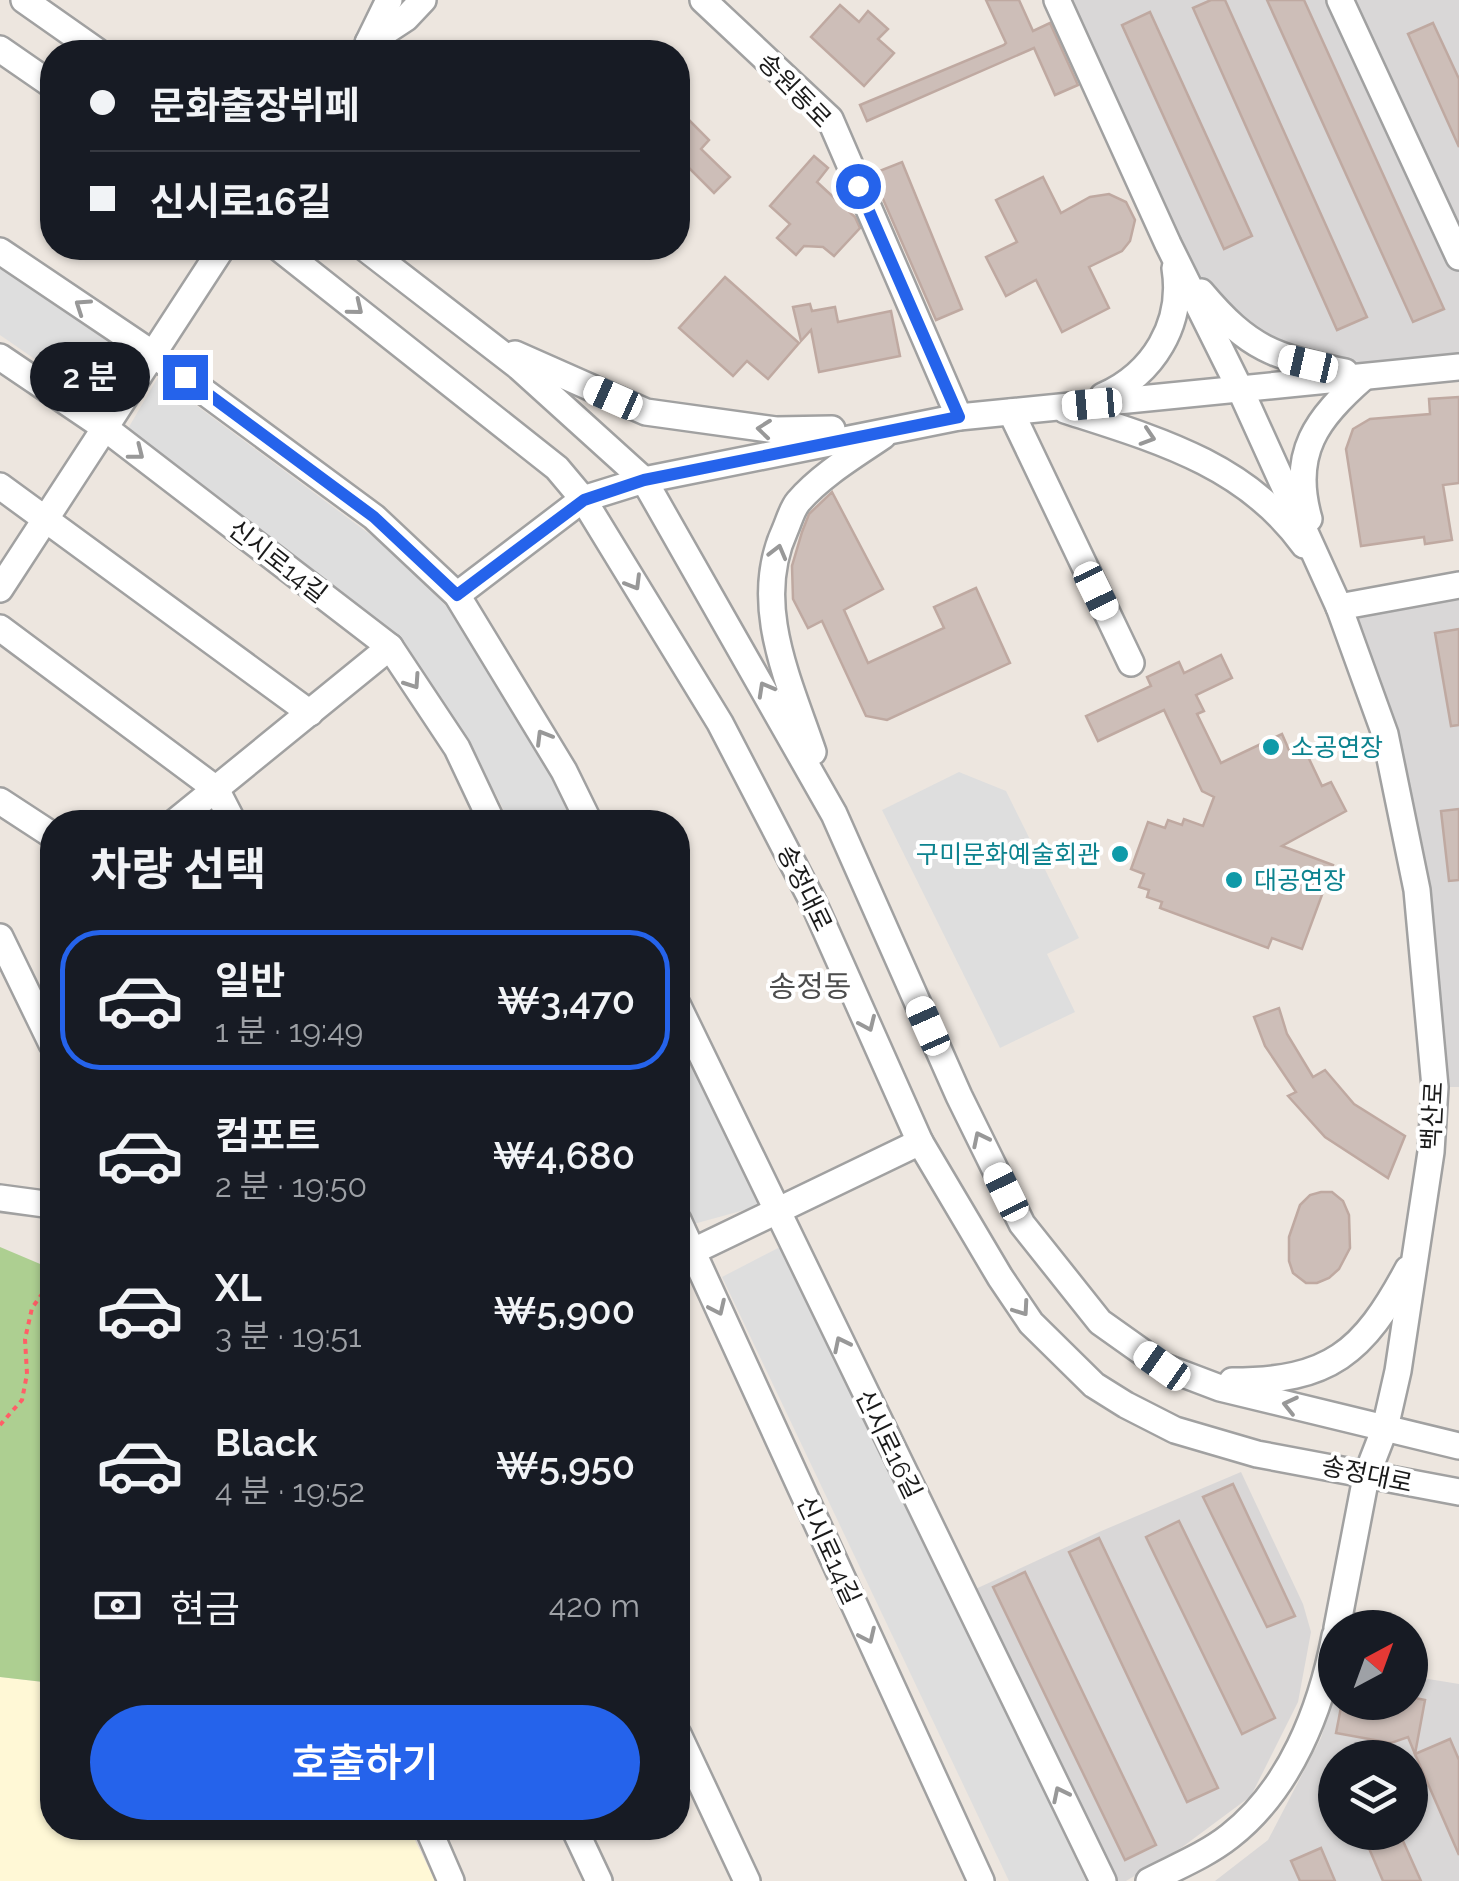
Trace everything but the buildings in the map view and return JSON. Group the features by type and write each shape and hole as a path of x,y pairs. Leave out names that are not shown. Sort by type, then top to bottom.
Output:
{"street":[{"path":"24,0 51,10 85,40"},
{"path":"368,40 388,0"},
{"path":"375,40 423,0"},
{"name":"송원동로","path":"703,0 830,120 959,417"},
{"name":"백산로","path":"1057,0 1328,579 1384,734 1417,890 1435,1087 1431,1152 1385,1428 1366,1477 1340,1610"},
{"path":"1340,0 1459,257"},
{"path":"0,48 40,76"},
{"name":"백산로","path":"1168,244 1196,286 1251,342 1280,357 1364,376"},
{"name":"백산로","path":"1055,407 1097,399 1120,389 1135,379 1159,350 1172,322 1176,294 1176,273 1168,244"},
{"path":"0,251 153,354 374,517 457,595 564,771 582,810"},
{"path":"0,589 214,260"},
{"name":"송정대로","path":"295,260 557,468 584,500 720,723 814,904 920,1142 1000,1277 1032,1323 1094,1385 1175,1430 1257,1454 1459,1492"},
{"name":"송정대로","path":"381,260 567,408 644,480 834,814 959,1096 1022,1224 1100,1322 1162,1366 1220,1388 1459,1446"},
{"path":"484,340 646,412 776,430 896,427"},
{"name":"신시로14길","path":"0,357 105,428 390,647 457,748 486,810"},
{"path":"457,595 584,500 644,480 959,417 1459,366"},
{"name":"백산로","path":"1328,579 1306,507 1306,450 1313,430 1332,404 1364,376"},
{"name":"백산로","path":"1055,407 1162,441 1218,466 1298,537 1328,579"},
{"path":"1011,412 1131,663"},
{"path":"834,814 777,644 769,590 777,546 797,503 846,461 896,427"},
{"path":"0,486 310,713"},
{"path":"1339,607 1459,585"},
{"path":"0,628 216,790 227,810"},
{"path":"191,810 390,647"},
{"path":"0,800 40,827"},
{"path":"0,937 40,1019"},
{"name":"신시로16길","path":"690,1031 1103,1881"},
{"path":"690,1253 920,1142"},
{"path":"0,1198 40,1203"},
{"path":"1202,1381 1275,1381 1335,1361 1358,1344 1386,1309 1417,1252"},
{"name":"신시로14길","path":"690,1266 981,1881"},
{"path":"1150,1881 1228,1838 1260,1810 1286,1772 1318,1696"},
{"path":"690,1760 747,1881"},
{"path":"433,1840 451,1881"},
{"path":"580,1840 600,1881"}],"path":[{"path":"0,1425 22,1400 27,1374 25,1339 32,1308 40,1297"}],"shaded area":[{"path":"1057,0 1459,0 1459,367 1364,377 1280,357 1211,304"},
{"path":"0,268 115,345 81,391 0,335"},
{"path":"158,377 391,550 447,607 555,777 570,810 503,810 399,637 126,432"},
{"path":"1459,585 1459,1087 1435,1087 1417,890 1339,607"},
{"path":"959,772 1006,791 1079,938 1047,954 1075,1012 1000,1048 882,810"},
{"path":"690,1060 759,1206 690,1225"},
{"path":"784,1245 1086,1881 1009,1881 722,1277"},
{"path":"1241,1472 1303,1604 1311,1632 1298,1702 1251,1796 1181,1848 1126,1881 1112,1881 969,1592"},
{"path":"0,1677 40,1682 40,1840 415,1840 435,1881 0,1881"},
{"path":"1428,1679 1459,1684 1459,1881 1215,1881 1268,1840 1318,1744 1318,1850 1428,1850 1428,1740 1321,1738 1326,1720 1428,1720"}],"green space":[{"path":"0,1247 40,1264 40,1682 0,1677"}],"place":[{"name":"소공연장","path":"1271,747"},
{"name":"구미문화예술회관","path":"1120,854"},
{"name":"대공연장","path":"1234,880"}],"district":[{"name":"송정동","path":"810,986"}],"route":[{"path":"185,377 374,517 457,595 584,500 644,480 959,417 858,186"}]}
